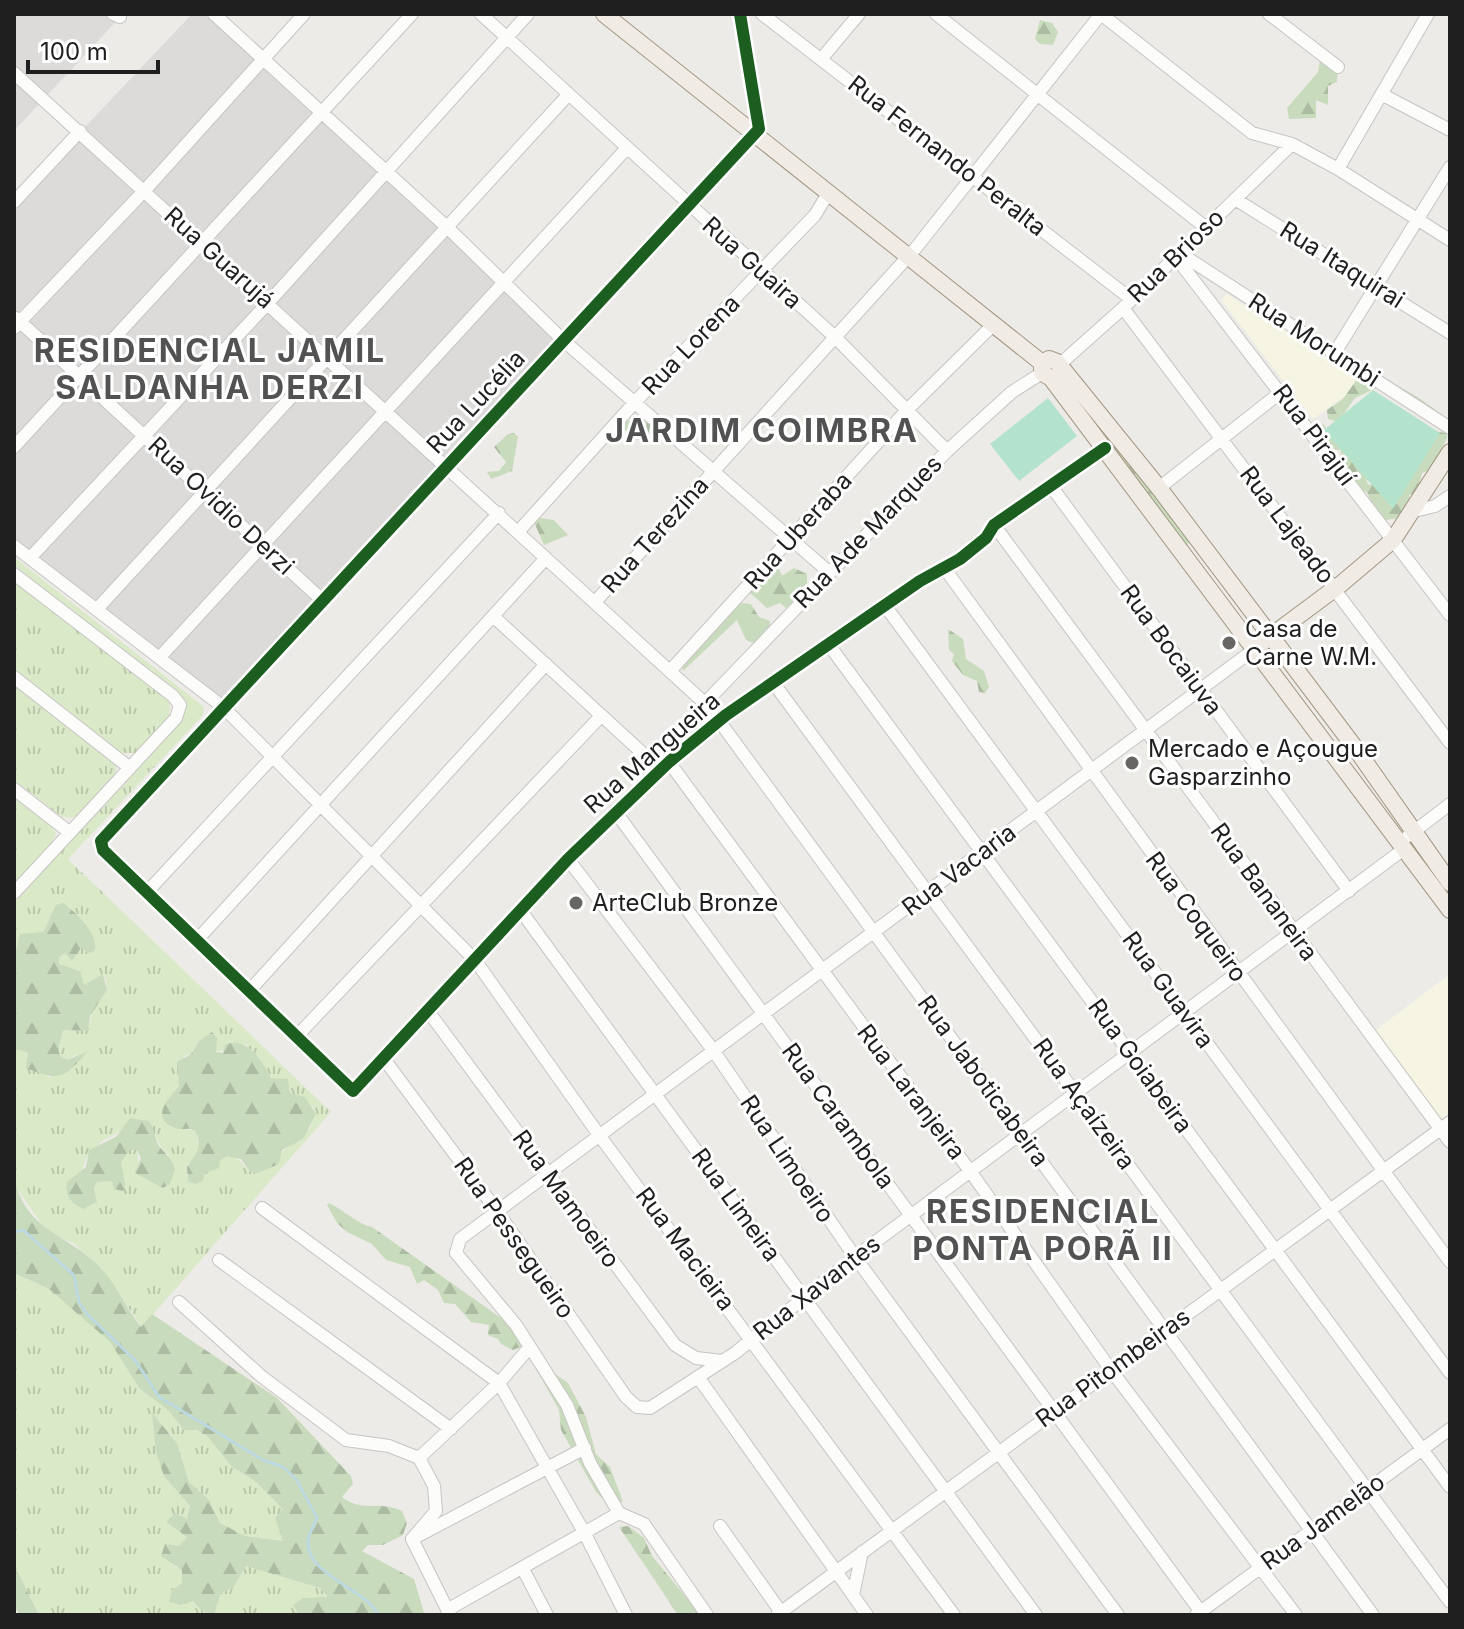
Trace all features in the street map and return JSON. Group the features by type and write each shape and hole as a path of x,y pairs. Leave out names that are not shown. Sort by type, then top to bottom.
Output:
{"main road":[{"path":"604,14 757,130 1049,370 1159,488 1271,636 1450,910"},
{"path":"1049,370 1256,648 1406,842 1450,883"},
{"name":"Rua Vacaria","path":"1256,648 1335,589 1393,540 1450,452"}],"street":[{"path":"214,14 449,229 564,341 830,573"},
{"path":"16,322 145,190 304,14"},
{"path":"14,447 412,14"},
{"name":"Rua Guaira","path":"481,14 836,338 947,451"},
{"path":"30,558 268,303 528,14"},
{"path":"740,14 757,130"},
{"name":"Rua Fernando Peralta","path":"762,14 973,176 1127,304"},
{"path":"822,58 859,14"},
{"path":"936,14 1205,227"},
{"path":"1101,14 1252,133 1292,144 1338,169 1450,240"},
{"name":"Rua Terezina","path":"595,602 909,255 1101,14"},
{"path":"1269,14 1338,67"},
{"path":"1338,169 1428,14"},
{"name":"Rua Guarujá","path":"14,73 705,703"},
{"path":"98,608 449,229 568,95"},
{"path":"1383,95 1450,130"},
{"name":"Rua Lucélia","path":"148,891 103,850 101,841 321,599 757,130"},
{"path":"14,202 80,131"},
{"name":"Rua Brioso","path":"1049,370 1127,304 1292,144"},
{"path":"161,656 627,148"},
{"path":"1334,354 1450,167"},
{"name":"Rua Lorena","path":"518,532 635,402 762,273 815,215 829,192"},
{"name":"Rua Itaquirai","path":"1235,199 1450,333"},
{"name":"Rua Morumbi","path":"1177,254 1450,428"},
{"name":"Rua Pirajuí","path":"1177,254 1448,610"},
{"name":"Rua Lajeado","path":"1127,304 1221,439 1450,743"},
{"name":"Rua Ovidio Derzi","path":"16,322 321,599"},
{"name":"Rua Uberaba","path":"670,671 907,410 994,324"},
{"name":"Rua Ade Marques","path":"705,703 947,451 1012,392 1049,370"},
{"path":"1159,488 1281,392"},
{"name":"Rua Mangueira","path":"296,1037 353,1091 568,859 665,766 717,722 775,685 920,581 945,569 978,545 994,525 1105,448"},
{"name":"Rua Bocaiuva","path":"1051,486 1349,891"},
{"path":"1414,511 1435,506 1450,496"},
{"path":"499,513 148,891 296,1037 601,716"},
{"name":"Rua Bananeira","path":"994,525 1294,932 1445,1125 1450,1142"},
{"name":"Rua Macieira","path":"14,546 161,656 223,707 475,960 599,1135 753,1338 954,1615"},
{"path":"197,940 546,558"},
{"name":"Rua Coqueiro","path":"945,569 1237,974 1450,1262"},
{"path":"14,574 173,696 180,705 176,718 14,893"},
{"name":"Rua Guavira","path":"886,607 1450,1373"},
{"name":"Rua Laranjeira","path":"494,617 601,716 665,766 970,1171 1111,1370 1296,1615"},
{"name":"Rua Goiabeira","path":"829,645 984,851 1450,1487"},
{"name":"Rua Vacaria","path":"529,1348 516,1325 456,1253 460,1239 1256,648"},
{"path":"250,990 546,664"},
{"path":"14,677 130,768"},
{"name":"Rua Açaízeira","path":"775,685 1450,1602"},
{"name":"Rua Jaboticabeira","path":"705,703 1373,1615"},
{"path":"14,789 69,832"},
{"name":"Rua Xavantes","path":"650,1408 722,1361 911,1215 1349,891 1450,804"},
{"name":"Rua Carambola","path":"615,811 1200,1614"},
{"name":"Rua Limoeiro","path":"568,859 713,1050 855,1257 1118,1615"},
{"name":"Rua Limeira","path":"521,911 1036,1615"},
{"name":"Rua Mamoeiro","path":"428,1011 675,1345 696,1358 722,1361"},
{"name":"Rua Pessegueiro","path":"384,1059 497,1211 626,1397 637,1407 650,1408"},
{"name":"Rua Pitombeiras","path":"780,1614 1445,1125"},
{"path":"262,1208 499,1383 585,1534 626,1615"},
{"path":"219,1260 451,1429"},
{"path":"179,1302 261,1376 346,1440 389,1446 419,1458 434,1486 436,1511 412,1539"},
{"path":"419,1458 499,1383 529,1348 567,1405 585,1448 619,1513 644,1524 707,1615"},
{"path":"698,1377 867,1615"},
{"name":"Rua Jamelão","path":"1200,1614 1450,1429"},
{"path":"412,1539 585,1448"},
{"path":"412,1539 449,1612 619,1513"},
{"path":"720,1526 780,1614"},
{"path":"853,1595 862,1552"},
{"path":"523,1569 547,1615"}],"shaded area":[{"path":"14,14 123,14 14,131"},
{"path":"192,14 214,14 564,341 223,707 14,546 14,202"},
{"path":"1227,294 1364,382 1313,419 1221,300"},
{"path":"1450,974 1450,1113 1439,1121 1372,1033"}],"green space":[{"path":"1040,20 1052,23 1058,32 1053,45 1040,44 1035,39"},
{"path":"1320,60 1338,67 1337,82 1328,86 1328,105 1316,100 1316,118 1289,119 1287,108 1318,72"},
{"path":"1360,375 1395,385 1418,397 1447,419 1401,404 1376,388 1355,398 1338,422 1328,419 1327,410 1343,399"},
{"path":"1373,390 1440,433 1393,509 1324,430"},
{"path":"1048,398 1077,436 1019,481 990,444"},
{"path":"646,418 651,422 647,441 635,439 626,431 619,433 622,422"},
{"path":"1322,423 1372,477 1366,481 1369,485 1374,484 1386,493 1385,501 1438,432 1447,433 1447,438 1430,470 1422,473 1417,493 1409,495 1410,500 1399,518 1386,520 1374,511 1367,492 1358,489 1339,465 1341,450 1336,450 1334,455 1338,460 1329,465 1322,460"},
{"path":"514,433 518,437 512,471 491,479 487,472 499,471 506,462 494,447 508,434"},
{"path":"1116,447 1158,473 1150,491 1186,535 1189,542 1186,548 1112,448"},
{"path":"540,518 554,520 568,535 544,545 534,522"},
{"path":"14,557 204,707 203,715 68,859 331,1112 142,1327 101,1268 73,1243 47,1232 16,1187 14,1048 28,1053 49,1078 80,1053 67,1060 61,1057 58,1050 63,1030 80,1031 91,1022 91,1015 106,988 106,981 103,974 84,986 73,969 59,965 59,957 65,953 77,955 85,923 69,907 49,919 42,933 20,935 14,959 14,902 179,724 186,709 178,695 14,565","holes":["212,1032 216,1052 246,1044 272,1078 288,1080 290,1093 314,1108 311,1127 258,1173 250,1172 234,1155 226,1156 188,1182 187,1166 198,1155 200,1147 195,1131 182,1128 174,1092 179,1086 184,1056 191,1054 199,1041","143,1119 169,1155 163,1188 139,1166 137,1150 129,1150 121,1162 122,1177 97,1182 94,1188 96,1195 73,1177 81,1173 86,1158 102,1141"]},
{"path":"774,568 779,569 782,576 794,568 807,574 807,588 786,608 780,603 767,608 748,591 752,585 760,584"},
{"path":"14,581 170,702 169,717 137,753 122,753 14,669"},
{"path":"751,604 759,617 770,621 770,638 756,644 746,640 737,620 683,671 682,663 735,605"},
{"path":"948,629 963,639 966,659 984,671 989,687 985,693 979,692 977,681 963,675 952,661 954,654 949,650"},
{"path":"14,684 117,765 115,775 78,818 62,817 14,780"},
{"path":"14,797 56,833 52,842 14,884"},
{"path":"63,903 90,931 95,951 88,953 81,948 72,961 65,953 59,957 59,964 80,971 84,985 103,974 107,990 90,1016 88,1031 63,1030 58,1050 61,1057 67,1060 87,1052 66,1073 53,1076 26,1068 28,1053 14,1048 14,959 20,934 43,932 56,905"},
{"path":"212,1032 217,1038 216,1052 223,1053 225,1045 233,1043 247,1047 258,1057 271,1078 288,1079 290,1093 305,1097 316,1114 303,1139 282,1150 279,1164 258,1173 250,1172 241,1159 226,1156 220,1161 219,1168 204,1174 203,1181 196,1184 188,1182 187,1167 199,1146 198,1137 195,1131 168,1124 162,1114 166,1102 179,1086 177,1062 191,1054 199,1041"},
{"path":"130,1118 151,1124 158,1144 175,1169 170,1184 163,1188 135,1173 141,1158 137,1150 130,1150 121,1162 125,1184 123,1191 114,1189 112,1181 97,1182 94,1188 97,1202 83,1209 79,1207 68,1196 67,1182 86,1167 89,1150 116,1137"},
{"path":"14,1177 27,1209 48,1229 98,1265 141,1327 152,1314 277,1398 351,1476 353,1484 342,1497 349,1502 402,1511 407,1523 403,1535 383,1545 368,1545 362,1551 414,1579 424,1613 299,1615 293,1605 303,1598 328,1597 320,1588 246,1566 233,1588 221,1593 214,1615 201,1610 193,1601 181,1605 169,1602 172,1590 182,1583 182,1570 161,1556 165,1544 179,1546 187,1537 166,1522 175,1513 187,1519 190,1506 164,1476 156,1452 152,1413 177,1443 189,1482 209,1500 220,1523 245,1536 283,1541 275,1518 283,1509 255,1481 232,1467 208,1437 197,1430 184,1430 168,1410 140,1389 110,1342 49,1289 14,1273"},
{"path":"329,1203 372,1227 511,1325 526,1345 513,1350 501,1344 498,1339 488,1335 489,1325 471,1322 455,1304 444,1303 438,1290 424,1280 417,1284 410,1267 386,1260 372,1244 347,1232 337,1223 327,1205"},
{"path":"14,1273 49,1289 110,1342 140,1389 168,1410 184,1430 197,1430 208,1437 232,1467 255,1481 284,1509 275,1518 284,1541 245,1536 220,1523 209,1500 189,1482 177,1443 169,1432 153,1426 164,1476 190,1506 187,1519 166,1522 188,1536 179,1546 171,1564 182,1570 182,1583 172,1590 193,1601 209,1615 39,1615 14,1564"},
{"path":"531,1360 568,1383 586,1417 596,1454 610,1467 623,1502 606,1502 596,1492 561,1430 559,1410"},
{"path":"628,1526 644,1538 652,1556 701,1615 678,1615 619,1527"},
{"path":"14,1564 39,1615 19,1615 14,1604"},
{"path":"246,1566 320,1588 329,1598 303,1598 293,1605 299,1615 214,1615 221,1593 233,1588"}],"waterway":[{"path":"14,1232 23,1230 74,1275 79,1302 88,1315 135,1360 159,1397 263,1460 283,1467 296,1479 317,1518 308,1539 310,1554 326,1573 362,1597 378,1615"}],"cycle path":[{"path":"740,14 759,129 101,841 103,850 353,1091 568,859 669,762 726,715 920,581 960,559 986,538 994,525 1105,448"}],"place":[{"name":"Casa de Carne W.M.","path":"1229,643"},
{"name":"Mercado e Açougue Gasparzinho","path":"1132,763"},
{"name":"ArteClub Bronze","path":"576,903"}],"district":[{"name":"RESIDENCIAL JAMIL SALDANHA DERZI","path":"210,370"},
{"name":"JARDIM COIMBRA","path":"762,431"},
{"name":"RESIDENCIAL PONTA PORÃ II","path":"1043,1230"}]}
